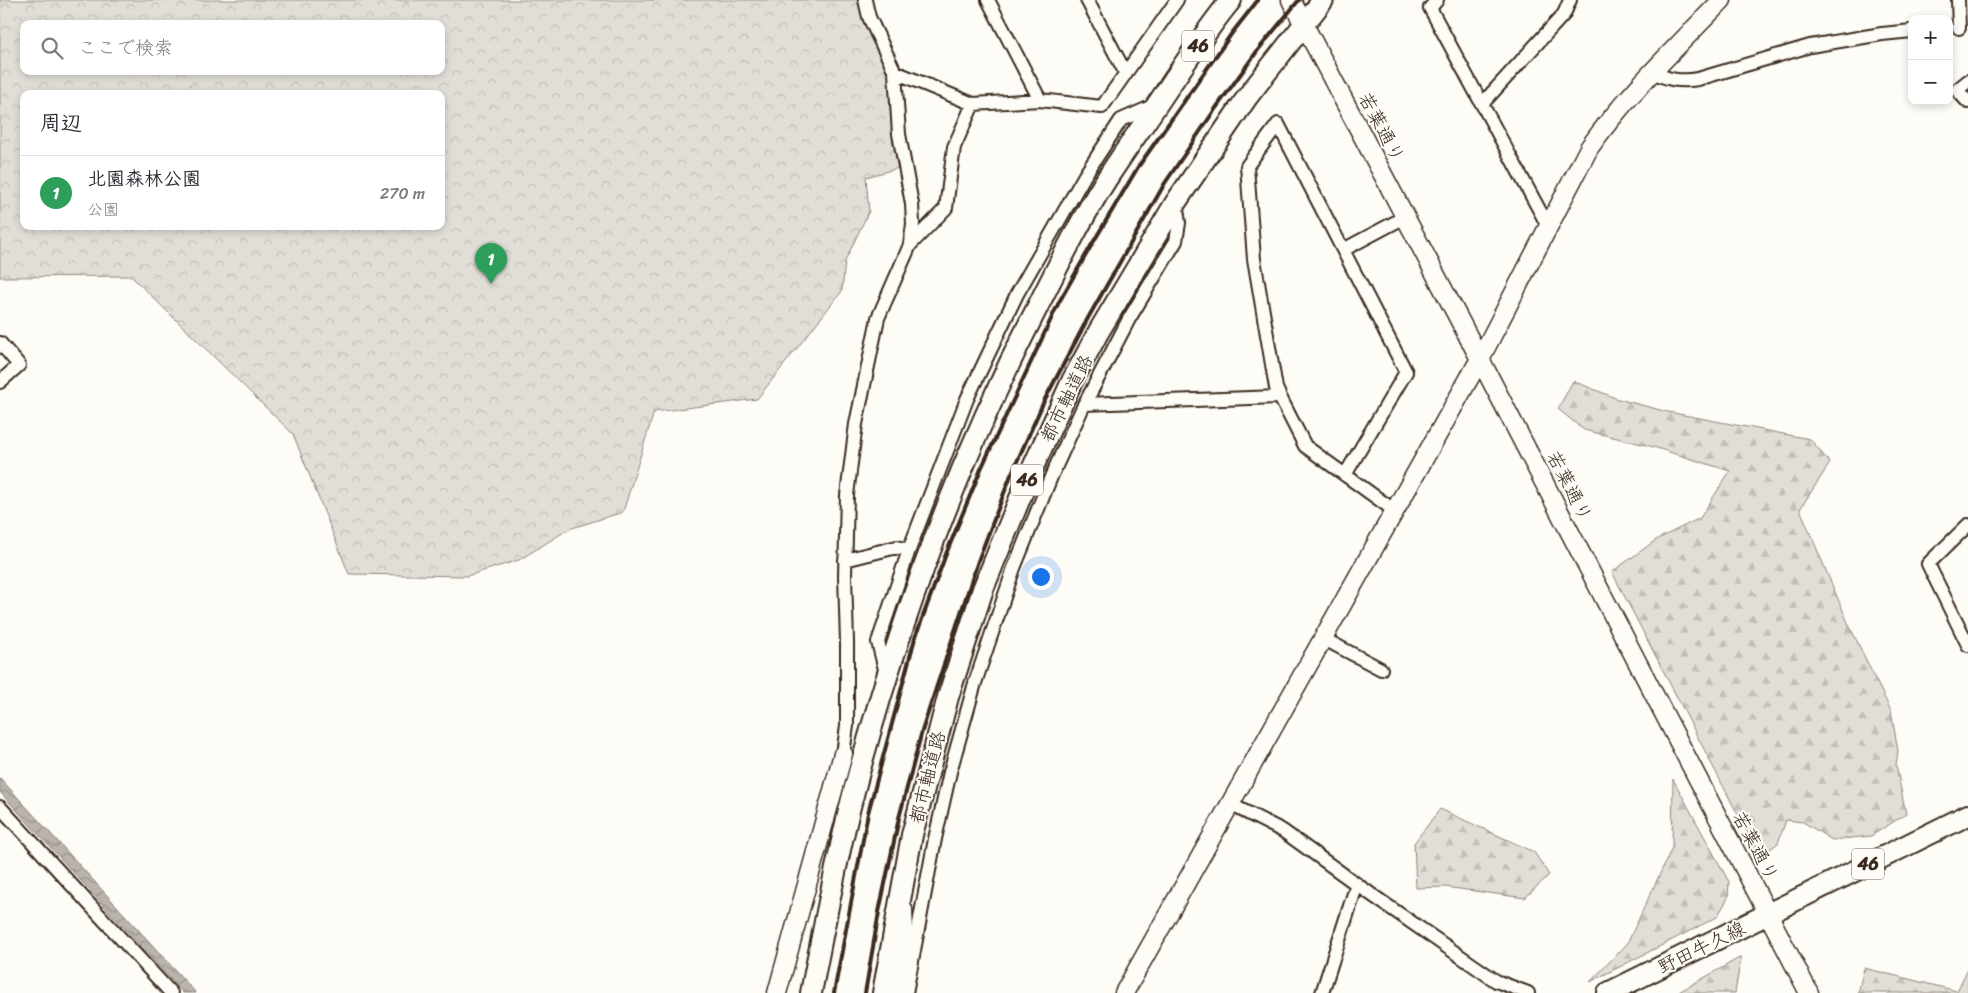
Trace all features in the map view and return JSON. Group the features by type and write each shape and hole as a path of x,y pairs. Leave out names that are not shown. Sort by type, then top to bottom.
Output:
{"main road":[{"name":"46","path":"811,993 828,905 853,796 887,676 921,572 960,474 1009,362 1105,181 1231,0"},
{"name":"都市軸道路","path":"883,993 908,857 948,697 1004,536 1072,381 1099,331 1176,202 1254,88 1323,0"},
{"name":"46","path":"1767,914 1968,815"},
{"name":"野田牛久線","path":"1608,993 1767,914"}],"street":[{"path":"777,993 843,754 847,726 845,560 847,495 856,424 872,345 883,305 910,245 913,224 912,204 899,134 895,72 869,17 865,0"},
{"path":"988,0 1040,100"},
{"path":"1087,0 1126,74"},
{"path":"895,72 973,104 1040,100 1102,107 1177,0"},
{"name":"若葉通り","path":"1291,0 1480,359 1809,993"},
{"path":"1437,0 1430,8 1548,226"},
{"path":"1482,104 1564,14 1570,0"},
{"path":"1124,993 1480,359 1589,148 1606,124 1722,0"},
{"path":"1958,0 1959,28"},
{"path":"1653,72 1673,80 1686,81 1810,46 1908,31"},
{"path":"1968,81 1957,90 1968,102"},
{"path":"910,245 946,208 954,147 973,104"},
{"path":"887,676 878,642 909,550 968,399 1017,294 1085,175 1121,120 1157,104"},
{"path":"1345,475 1406,372 1278,124 1246,166 1254,259 1276,388 1305,446 1345,475 1395,511"},
{"path":"906,993 950,772 978,674 1014,568 1051,477 1084,404 1129,319 1176,241 1178,223 1176,202"},
{"path":"1343,250 1405,217"},
{"path":"0,343 19,365 0,382"},
{"path":"1084,404 1280,398"},
{"path":"1968,525 1928,564 1968,644"},
{"path":"845,560 898,547 909,550"},
{"path":"1324,639 1381,669"},
{"path":"1230,804 1283,830 1496,981 1528,993"},
{"path":"0,807 171,993"},
{"path":"908,857 934,846"},
{"path":"1322,993 1357,884"},
{"path":"894,993 904,933 902,891"}],"green space":[{"path":"0,0 858,0 890,79 899,168 866,177 869,211 845,261 842,291 757,399 654,412 623,512 569,529 519,560 467,576 349,574 293,434 131,276 0,277"},
{"path":"1573,381 1618,399 1668,412 1810,439 1830,463 1800,509 1849,625 1891,711 1898,751 1896,765 1906,814 1871,836 1832,840 1803,822 1786,820 1778,843 1760,857 1612,572 1656,540 1700,518 1730,471 1650,446 1584,430 1558,409"},
{"path":"1673,779 1729,882 1728,898 1717,917 1590,982 1627,944 1672,848"},
{"path":"1440,809 1534,852 1549,875 1525,898 1445,887 1416,888 1414,843"},
{"path":"1741,957 1735,993 1677,993"},
{"path":"1864,968 1957,991 1968,968 1968,993 1858,993"}],"water":[{"path":"0,778 196,993 183,993 0,792"}],"railway":[{"path":"834,993 868,813 915,638 946,554 981,469 1059,302 1091,246 1138,167 1232,33 1258,0"},
{"path":"865,993 879,912 899,818 922,731 978,561 1011,475 1044,401 1088,318 1165,183 1258,50 1299,0"}],"place":[{"name":"北園森林公園","path":"491,284"}]}
